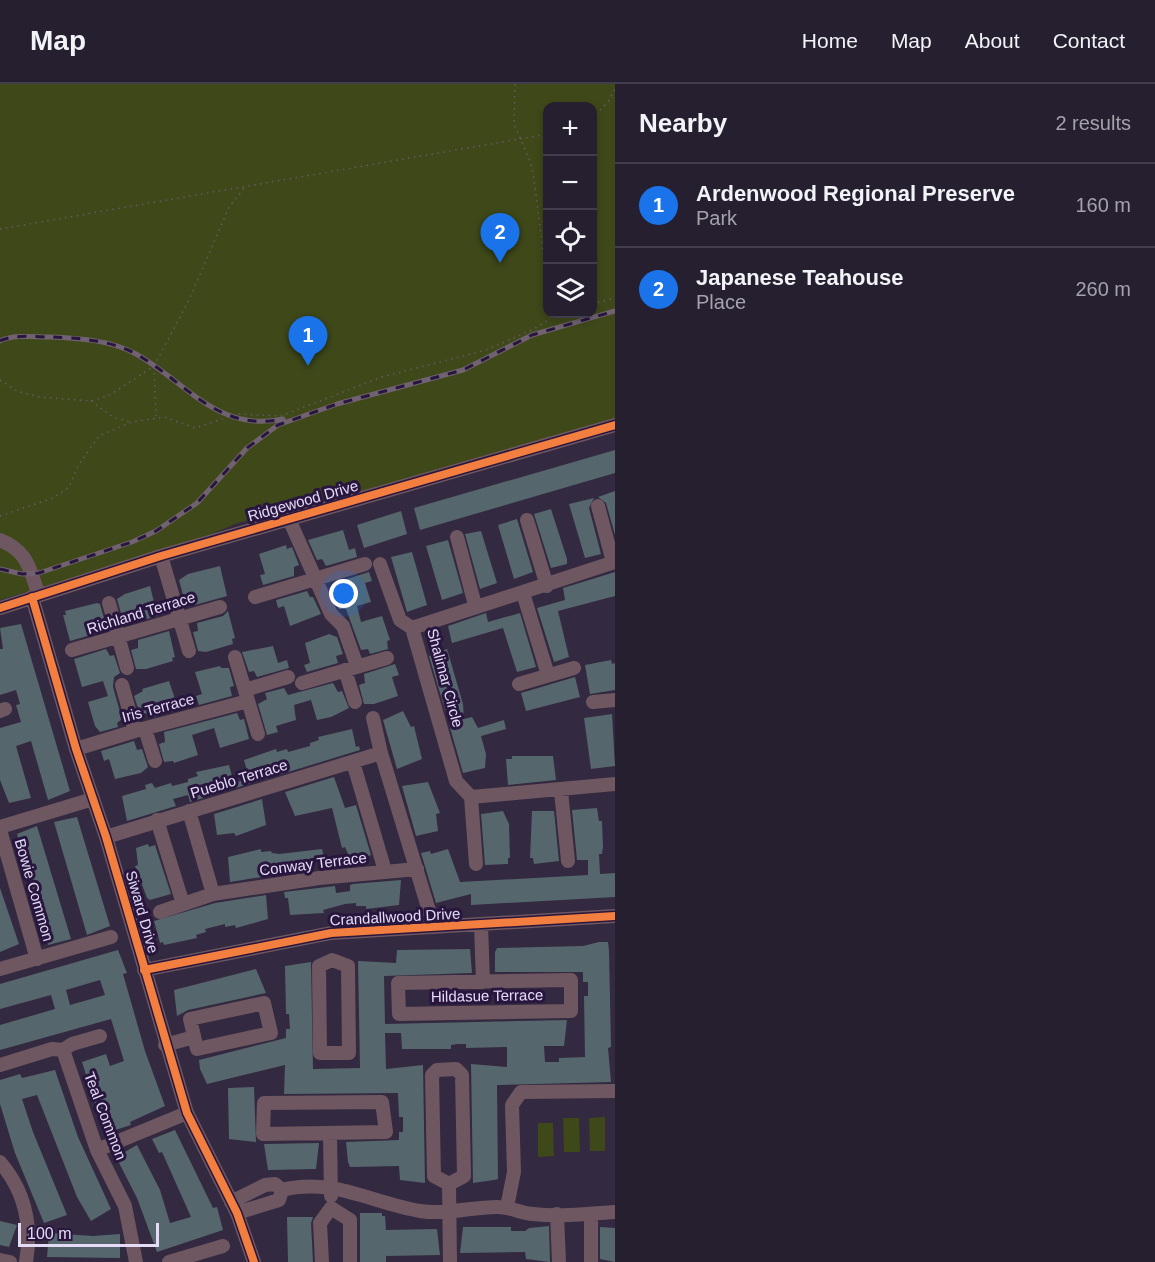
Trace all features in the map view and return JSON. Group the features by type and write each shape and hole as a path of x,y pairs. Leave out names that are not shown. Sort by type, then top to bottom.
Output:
{"street":[{"name":"Ridgewood Drive","path":"0,608 161,556 615,425"},
{"path":"598,506 614,562"},
{"path":"288,519 331,614 343,626 355,702"},
{"path":"527,520 547,586"},
{"path":"458,537 475,605"},
{"name":"Siward Drive","path":"0,540 22,553 33,574 35,596 76,749 106,837 165,1045 187,1113 234,1207 254,1262"},
{"path":"161,556 189,651"},
{"name":"Shalimar Circle","path":"471,797 456,781 412,628 475,605 547,586 614,562"},
{"path":"255,597 365,564"},
{"path":"380,564 400,620 412,628"},
{"path":"523,593 548,675"},
{"path":"109,603 127,668"},
{"name":"Richland Terrace","path":"72,650 220,607"},
{"path":"235,657 258,734"},
{"path":"302,683 387,658"},
{"path":"519,684 574,668"},
{"name":"Iris Terrace","path":"76,749 247,696 288,677"},
{"path":"122,685 155,761"},
{"path":"593,702 615,700"},
{"path":"374,718 381,753 434,927"},
{"name":"Pueblo Terrace","path":"106,837 381,753"},
{"path":"353,762 385,872"},
{"path":"476,864 471,797 561,791 615,784"},
{"path":"561,791 568,861"},
{"path":"0,828 93,799"},
{"path":"189,811 213,894"},
{"path":"157,820 183,904"},
{"name":"Bowie Common","path":"0,828 37,959"},
{"name":"Conway Terrace","path":"160,912 213,894 320,878 417,868"},
{"name":"Crandallwood Drive","path":"144,970 331,933 615,916"},
{"name":"Hildasue Terrace","path":"482,925 483,982"},
{"path":"331,933 332,960"},
{"path":"0,969 111,937"},
{"path":"332,960 348,966 349,1053 320,1053 319,966 332,960"},
{"name":"Hildasue Terrace","path":"571,980 571,1011 399,1014 398,983 483,982 571,980"},
{"path":"264,1003 271,1033 197,1049 194,1037 190,1020 264,1003"},
{"path":"0,1065 52,1049 63,1050 72,1044 100,1036"},
{"path":"165,1045 194,1037"},
{"name":"Teal Common","path":"63,1050 97,1150 125,1206 136,1262"},
{"path":"456,1069 462,1075 464,1176 449,1184 434,1176 432,1075 437,1070 456,1069"},
{"path":"507,1207 514,1172 512,1105 516,1096 521,1092 615,1091"},
{"path":"382,1102 386,1132 330,1135 263,1134 264,1103 382,1102"},
{"path":"97,1150 187,1113"},
{"path":"322,1262 320,1222 331,1208 330,1135"},
{"path":"0,1162 10,1173 29,1221 26,1262"},
{"path":"234,1207 265,1185 275,1184 282,1190"},
{"path":"282,1190 304,1184 331,1187 420,1211 448,1213 478,1207 507,1207 532,1214 557,1215 615,1212"},
{"path":"449,1184 450,1262"},
{"path":"234,1207 279,1200 282,1190"},
{"path":"331,1208 350,1220 350,1262"},
{"path":"591,1214 591,1262"},
{"path":"557,1215 559,1262"},
{"path":"169,1262 223,1246"},
{"path":"0,1260 10,1262"}],"path":[{"path":"515,84 514,124 530,161 534,179 545,264"},
{"path":"597,114 608,102 615,89"},
{"path":"0,229 518,137 543,134"},
{"path":"0,380 16,391 39,397 91,401 110,395 154,366 189,300 229,207 247,185"},
{"path":"597,303 615,298"},
{"path":"0,516 53,498 69,487 78,466 99,436 132,422 164,417 195,428 237,414 280,416 382,377 486,350 534,329 549,318"},
{"path":"154,366 156,417"},
{"path":"91,401 114,417 132,422"}],"green space":[{"path":"0,84 615,84 615,419 315,505 238,523 197,540 0,600"},
{"path":"605,1117 605,1151 590,1151 589,1118"},
{"path":"563,1118 579,1118 580,1152 564,1152"},
{"path":"538,1123 553,1123 554,1156 538,1157"}],"building":[{"path":"615,450 615,473 420,530 414,508"},
{"path":"615,491 615,535 606,503 598,497"},
{"path":"594,498 589,508 601,554 585,558 569,504"},
{"path":"551,509 567,564 551,568 534,514"},
{"path":"401,511 407,534 364,548 357,525"},
{"path":"517,519 533,572 514,579 498,525"},
{"path":"343,530 349,550 355,548 357,557 326,566 322,559 317,560 308,540"},
{"path":"481,531 497,583 480,589 465,534"},
{"path":"448,540 463,593 442,600 426,546"},
{"path":"286,545 287,549 292,547 299,565 294,567 294,576 263,585 260,575 265,574 259,554"},
{"path":"412,552 427,605 407,612 391,557"},
{"path":"220,566 227,596 195,605 192,597 184,599 179,580 188,574"},
{"path":"369,572 372,581 365,583 371,602 357,606 361,622 382,616 390,640 387,641 388,649 370,654 368,649 361,650 346,609 339,609 331,591 338,589 338,582"},
{"path":"615,572 615,596 558,611 569,657 554,662 537,608 565,600 563,588"},
{"path":"150,586 155,606 161,604 164,614 133,623 128,615 122,617 117,599"},
{"path":"307,591 310,597 313,597 321,614 290,626 284,606 278,608 276,600"},
{"path":"100,604 105,622 100,624 101,632 70,641 63,615 66,615 65,611"},
{"path":"228,611 235,638 232,639 233,644 206,652 198,651 193,632 198,631 197,623 223,616"},
{"path":"486,613 488,622 520,613 536,667 517,672 503,628 452,643 448,626"},
{"path":"21,624 70,791 48,800 31,741 16,746 31,798 9,803 0,780 0,728 21,722 16,705 20,704 16,690 0,695 0,649 3,649 0,628"},
{"path":"169,631 175,657 172,658 173,661 146,669 136,669 131,650 138,648 138,640"},
{"path":"329,634 337,637 343,654 336,656 338,663 307,672 304,665 310,663 305,643"},
{"path":"273,646 278,663 287,660 289,668 257,677 254,671 249,672 242,652"},
{"path":"106,649 110,656 114,655 120,673 114,677 113,687 122,719 117,723 118,727 100,732 95,726 88,702 108,696 103,681 82,687 74,659"},
{"path":"447,649 463,704 464,719 472,717 478,728 504,720 506,729 481,736 486,754 485,768 463,773 449,724 456,723 453,708 445,710 429,656"},
{"path":"611,660 612,664 615,663 615,690 590,694 585,665"},
{"path":"395,664 399,675 392,677 398,696 374,704 364,704 359,685 365,683 364,674"},
{"path":"220,666 229,668 234,686 230,687 232,696 199,705 196,696 202,694 195,672"},
{"path":"575,677 580,697 526,711 521,693"},
{"path":"169,681 176,702 179,701 182,709 150,718 149,713 140,714 134,696 143,691 142,689"},
{"path":"333,683 338,692 342,691 349,708 331,717 317,720 311,700 294,705 296,720 276,726 278,732 267,735 258,704 267,699 265,693 284,688 288,695"},
{"path":"403,711 411,727 414,726 422,759 397,769 383,720"},
{"path":"237,713 240,720 244,719 249,739 220,748 214,728 192,735 198,755 174,763 173,761 164,762 159,744 165,742 164,732"},
{"path":"612,714 615,766 591,769 584,718"},
{"path":"352,729 356,747 359,746 360,750 190,802 188,795 173,799 176,806 127,821 122,796 146,789 145,785 152,783 155,788 171,783 172,786 188,782 188,779 198,776 196,772 229,765 234,783 249,778 244,760 276,749 277,752 287,749 288,752 310,746 310,743 319,740 318,737"},
{"path":"134,741 137,750 142,749 148,767 141,773 115,779 109,759 104,761 101,751"},
{"path":"512,756 553,756 556,780 508,785 506,759 512,759"},
{"path":"334,777 345,808 356,805 371,855 352,863 345,847 342,848 332,808 295,816 285,792"},
{"path":"428,782 440,813 436,814 438,831 416,836 402,786"},
{"path":"262,799 266,825 236,836 234,833 217,835 214,814"},
{"path":"597,808 599,821 602,821 603,847 602,854 599,854 600,874 615,873 615,897 471,905 471,894 436,903 421,853 430,851 431,854 448,849 460,882 588,875 588,860 577,860 572,810"},
{"path":"503,811 509,824 510,858 508,858 508,864 485,865 481,814"},
{"path":"532,811 554,811 559,861 534,864 533,858 530,858"},
{"path":"77,817 110,926 87,935 54,822"},
{"path":"37,826 71,939 48,945 17,834"},
{"path":"148,844 149,847 155,845 171,894 150,900 147,898 135,866 138,865 136,848"},
{"path":"261,849 261,852 271,851 279,854 322,849 324,857 280,863 280,874 230,882 228,857"},
{"path":"401,880 399,905 366,909 366,906 356,906 356,903 323,910 324,913 290,915 288,898 285,898 284,892 335,886 336,893 350,891 350,885 353,884"},
{"path":"0,888 19,944 0,952"},
{"path":"266,895 268,919 236,928 235,925 225,927 225,924 205,929 206,932 196,935 197,938 164,945 163,942 160,943 154,921 215,903"},
{"path":"608,942 609,951 611,1047 608,1048 611,1082 497,1085 498,1179 473,1183 471,1064 507,1067 507,1047 466,1048 466,1044 458,1044 451,1045 451,1049 402,1049 401,1033 385,1033 386,1069 423,1065 425,1183 400,1180 399,1166 350,1167 348,1162 346,1142 399,1140 399,1132 403,1132 403,1117 399,1117 398,1093 284,1094 285,1065 207,1084 200,1069 199,1060 286,1038 286,1029 290,1029 289,1014 286,1014 285,966 311,962 313,1069 360,1068 358,961 396,963 397,950 470,949 472,973 384,976 385,1024 567,1020 564,1046 544,1046 545,1062 559,1062 559,1058 585,1057 584,996 588,996 588,982 583,982 583,972 495,972 495,952 497,948 583,946"},
{"path":"118,950 127,973 123,974 145,1051 165,1106 130,1122 131,1125 109,1132 96,1107 82,1062 106,1054 110,1066 124,1061 111,1019 0,1050 0,1025 55,1009 51,995 0,1009 0,984","holes":["100,980 105,995 70,1005 66,990"]},
{"path":"256,969 266,993 188,1010 177,1016 174,990"},
{"path":"55,1070 78,1137 111,1209 91,1221 77,1197 37,1095 22,1099 67,1215 44,1223 15,1153 0,1104 0,1080 20,1074 22,1078"},
{"path":"254,1087 256,1142 229,1139 228,1088"},
{"path":"175,1130 213,1208 217,1207 223,1230 157,1252 137,1198 116,1157 137,1145 160,1190 170,1223 191,1217 162,1152 159,1153 152,1139"},
{"path":"319,1143 316,1169 268,1170 264,1144"},
{"path":"360,1213 382,1213 382,1216 385,1216 386,1230 437,1229 440,1255 386,1256 386,1262 360,1262"},
{"path":"287,1217 313,1217 311,1223 313,1262 288,1262"},
{"path":"0,1221 17,1225 9,1247 0,1245"},
{"path":"549,1226 550,1262 526,1259 525,1252 460,1253 463,1227 511,1227 511,1231 525,1231 529,1228"},
{"path":"600,1227 615,1228 615,1262 600,1259"},
{"path":"49,1233 93,1236 120,1234 120,1258 47,1257"}],"railway":[{"path":"0,569 22,574 39,573 132,542 156,531 197,503 247,448 278,425 337,404 463,370 532,335 615,311"},
{"path":"0,341 18,337 50,337 83,339 116,346 154,365 221,412 240,419 260,421 283,419"}],"cycle path":[{"path":"0,608 161,556 615,425"},
{"path":"32,597 76,749 106,837 187,1113 237,1213 254,1262"},
{"path":"144,970 331,933 615,916"}],"place":[{"name":"Japanese Teahouse","path":"500,263"},
{"name":"Ardenwood Regional Preserve","path":"308,366"}]}
